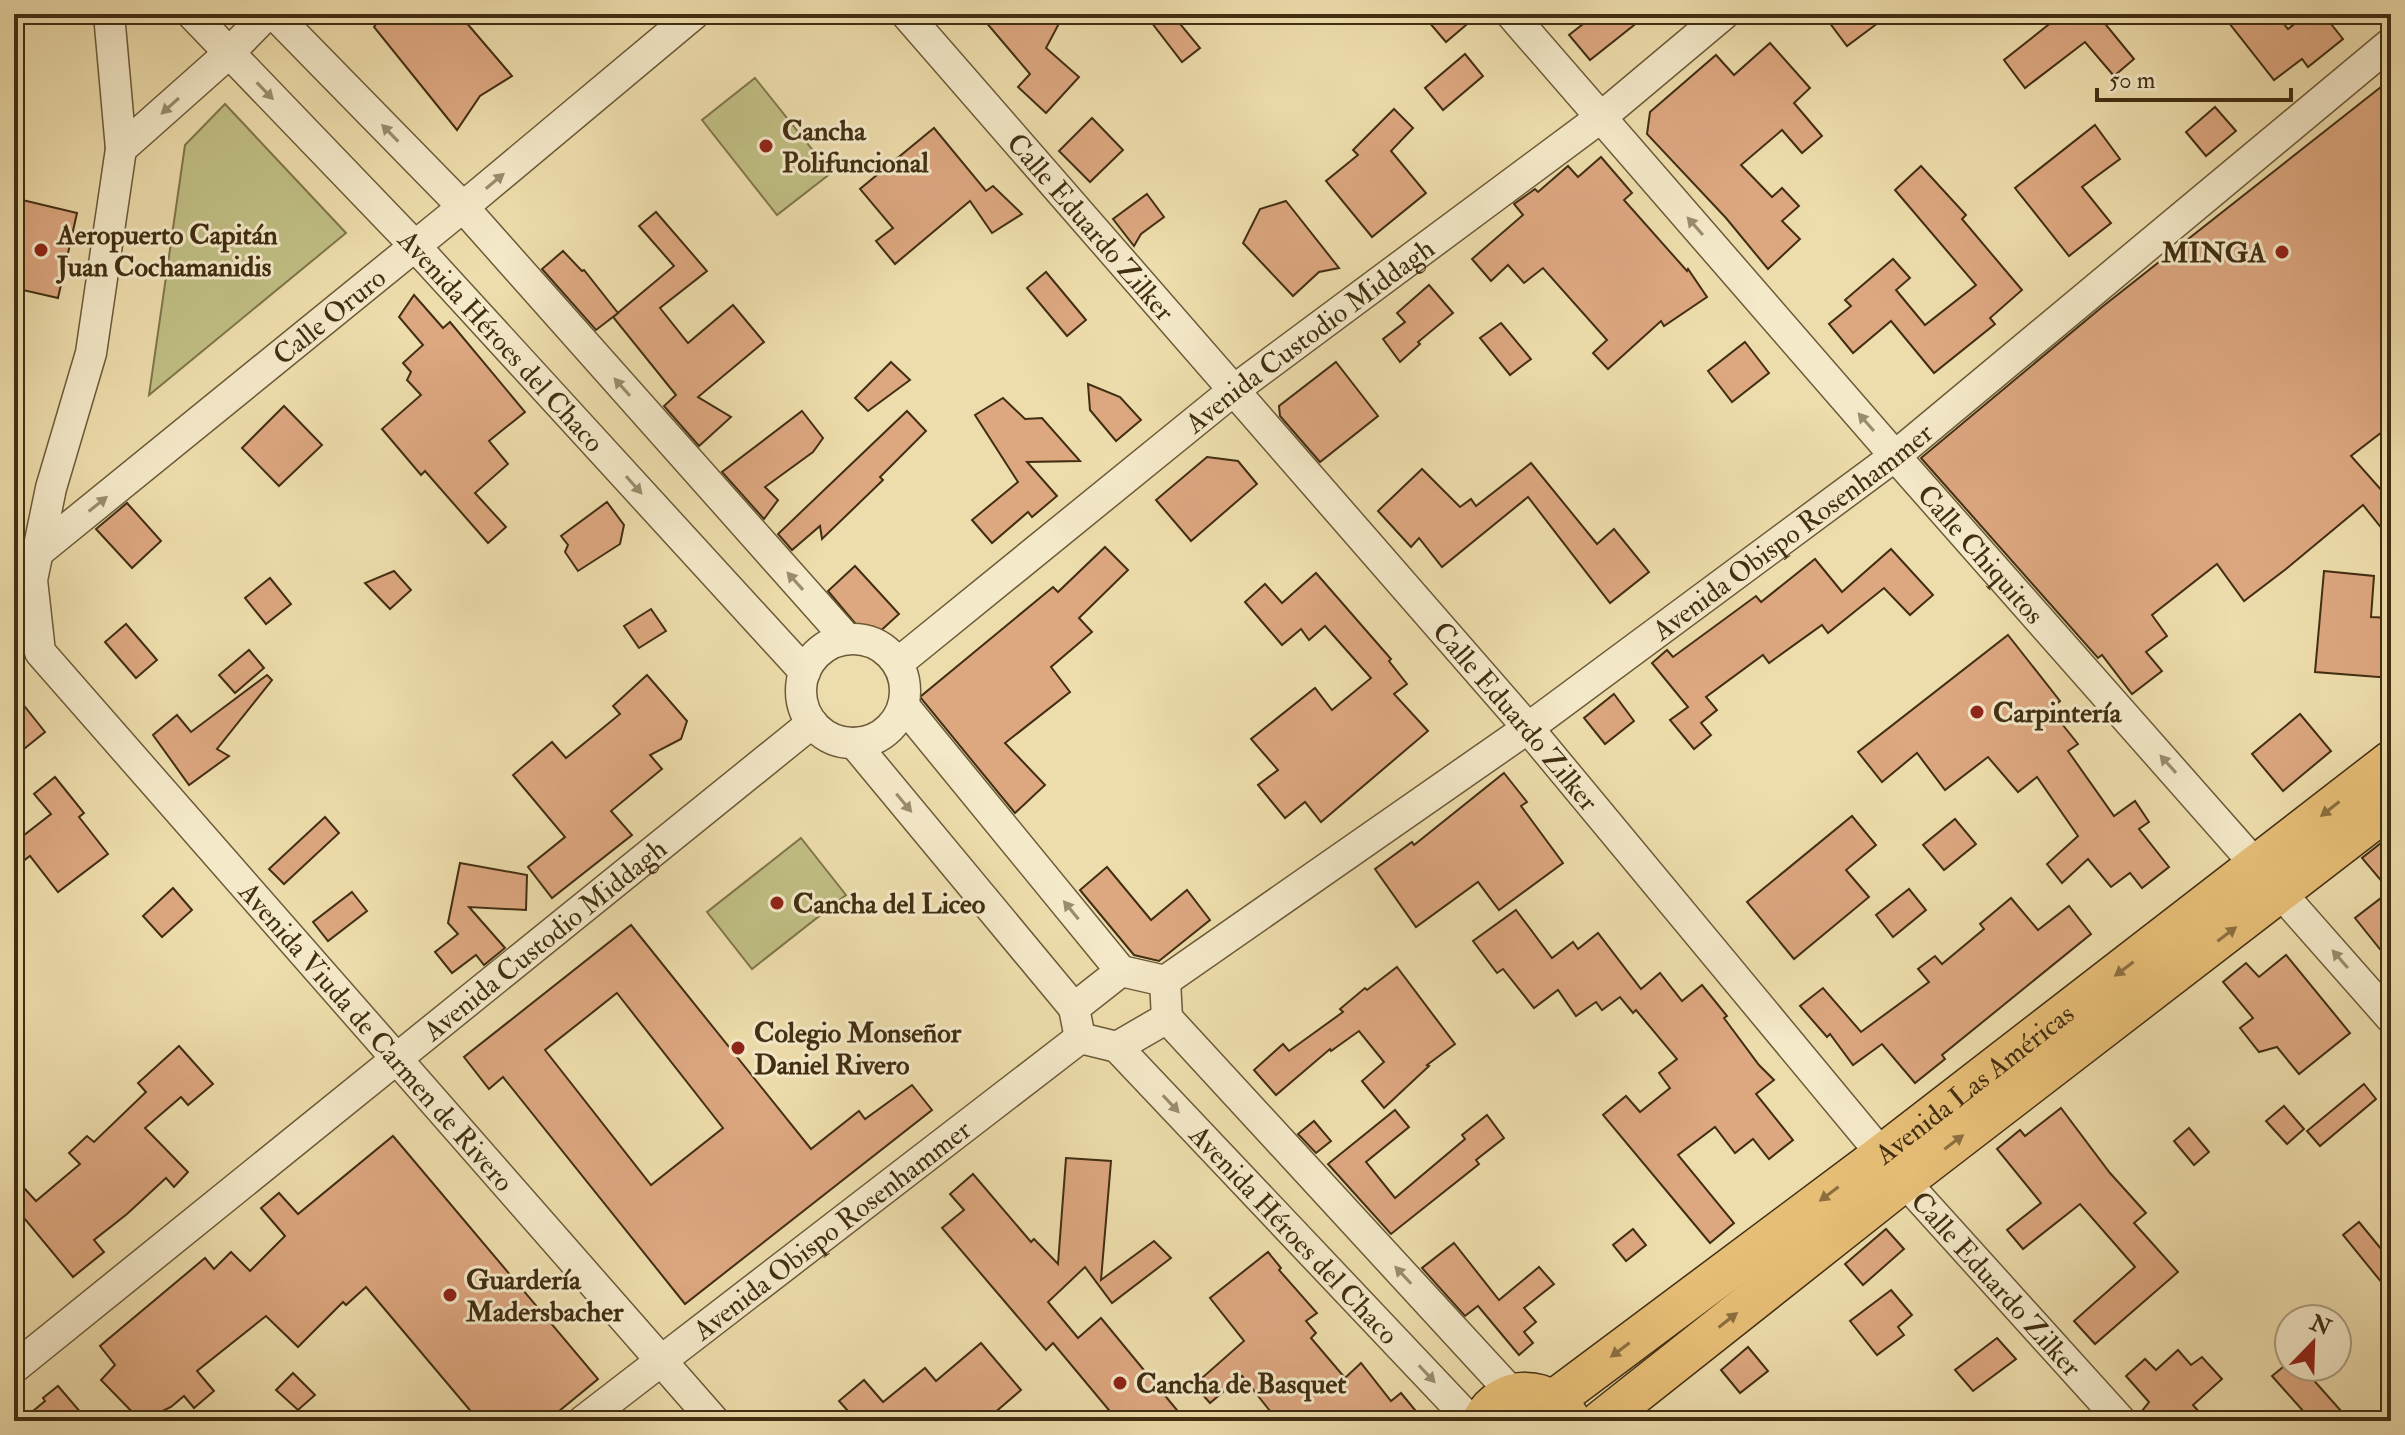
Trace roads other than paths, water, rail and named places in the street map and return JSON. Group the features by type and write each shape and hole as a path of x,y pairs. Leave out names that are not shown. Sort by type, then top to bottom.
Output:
{"main road":[{"name":"Avenida Las Américas","path":"2270,879 2391,761"},
{"name":"Avenida Las Américas","path":"1562,1410 1893,1167 2270,879 2391,806"},
{"name":"Avenida Las Américas","path":"1601,1421 1893,1167"},
{"path":"1482,1421 1501,1399 1527,1392 1562,1410"}],"street":[{"path":"37,553 51,488 91,353 121,149 109,14"},
{"name":"Avenida Héroes del Chaco","path":"192,14 415,246 805,672"},
{"path":"121,149 228,54 267,14"},
{"name":"Avenida Héroes del Chaco","path":"274,14 463,207 847,639"},
{"name":"Calle Oruro","path":"37,553 463,207 694,14"},
{"name":"Calle Eduardo Zilker","path":"906,14 1528,728 1893,1167 2121,1421"},
{"name":"Calle Chiquitos","path":"1511,14 1895,456 2391,1018"},
{"name":"Avenida Custodio Middagh","path":"898,663 1234,390 1600,118 1724,14"},
{"name":"Avenida Obispo Rosenhammer","path":"1165,981 1528,728 1895,456 2391,43"},
{"name":"Avenida Viuda de Carmen de Rivero","path":"37,553 32,580 40,652 714,1421"},
{"path":"847,639 862,640 876,644 898,663 906,691 904,706 897,721 885,733 870,741 854,743 830,737 812,723 803,707 801,689 811,660 821,650 847,639"},
{"path":"854,743 1074,1008 1080,1038 1117,1047 1167,1018 1165,981 1121,971 904,706"},
{"name":"Avenida Custodio Middagh","path":"14,1368 812,723"},
{"path":"1074,1008 1121,971"},
{"name":"Avenida Héroes del Chaco","path":"1167,1018 1513,1394"},
{"name":"Avenida Obispo Rosenhammer","path":"583,1421 1080,1038"},
{"name":"Avenida Héroes del Chaco","path":"1117,1047 1471,1421"}],"place":[{"name":"Cancha Polifuncional","path":"766,146"},
{"name":"Aeropuerto Capitán Juan Cochamanidis","path":"41,250"},
{"name":"MINGA","path":"2282,252"},
{"name":"Carpintería","path":"1977,712"},
{"name":"Cancha del Liceo","path":"777,903"},
{"name":"Colegio Monseñor Daniel Rivero","path":"738,1048"},
{"name":"Guardería Madersbacher","path":"450,1295"},
{"name":"Cancha de Basquet","path":"1120,1383"}]}
